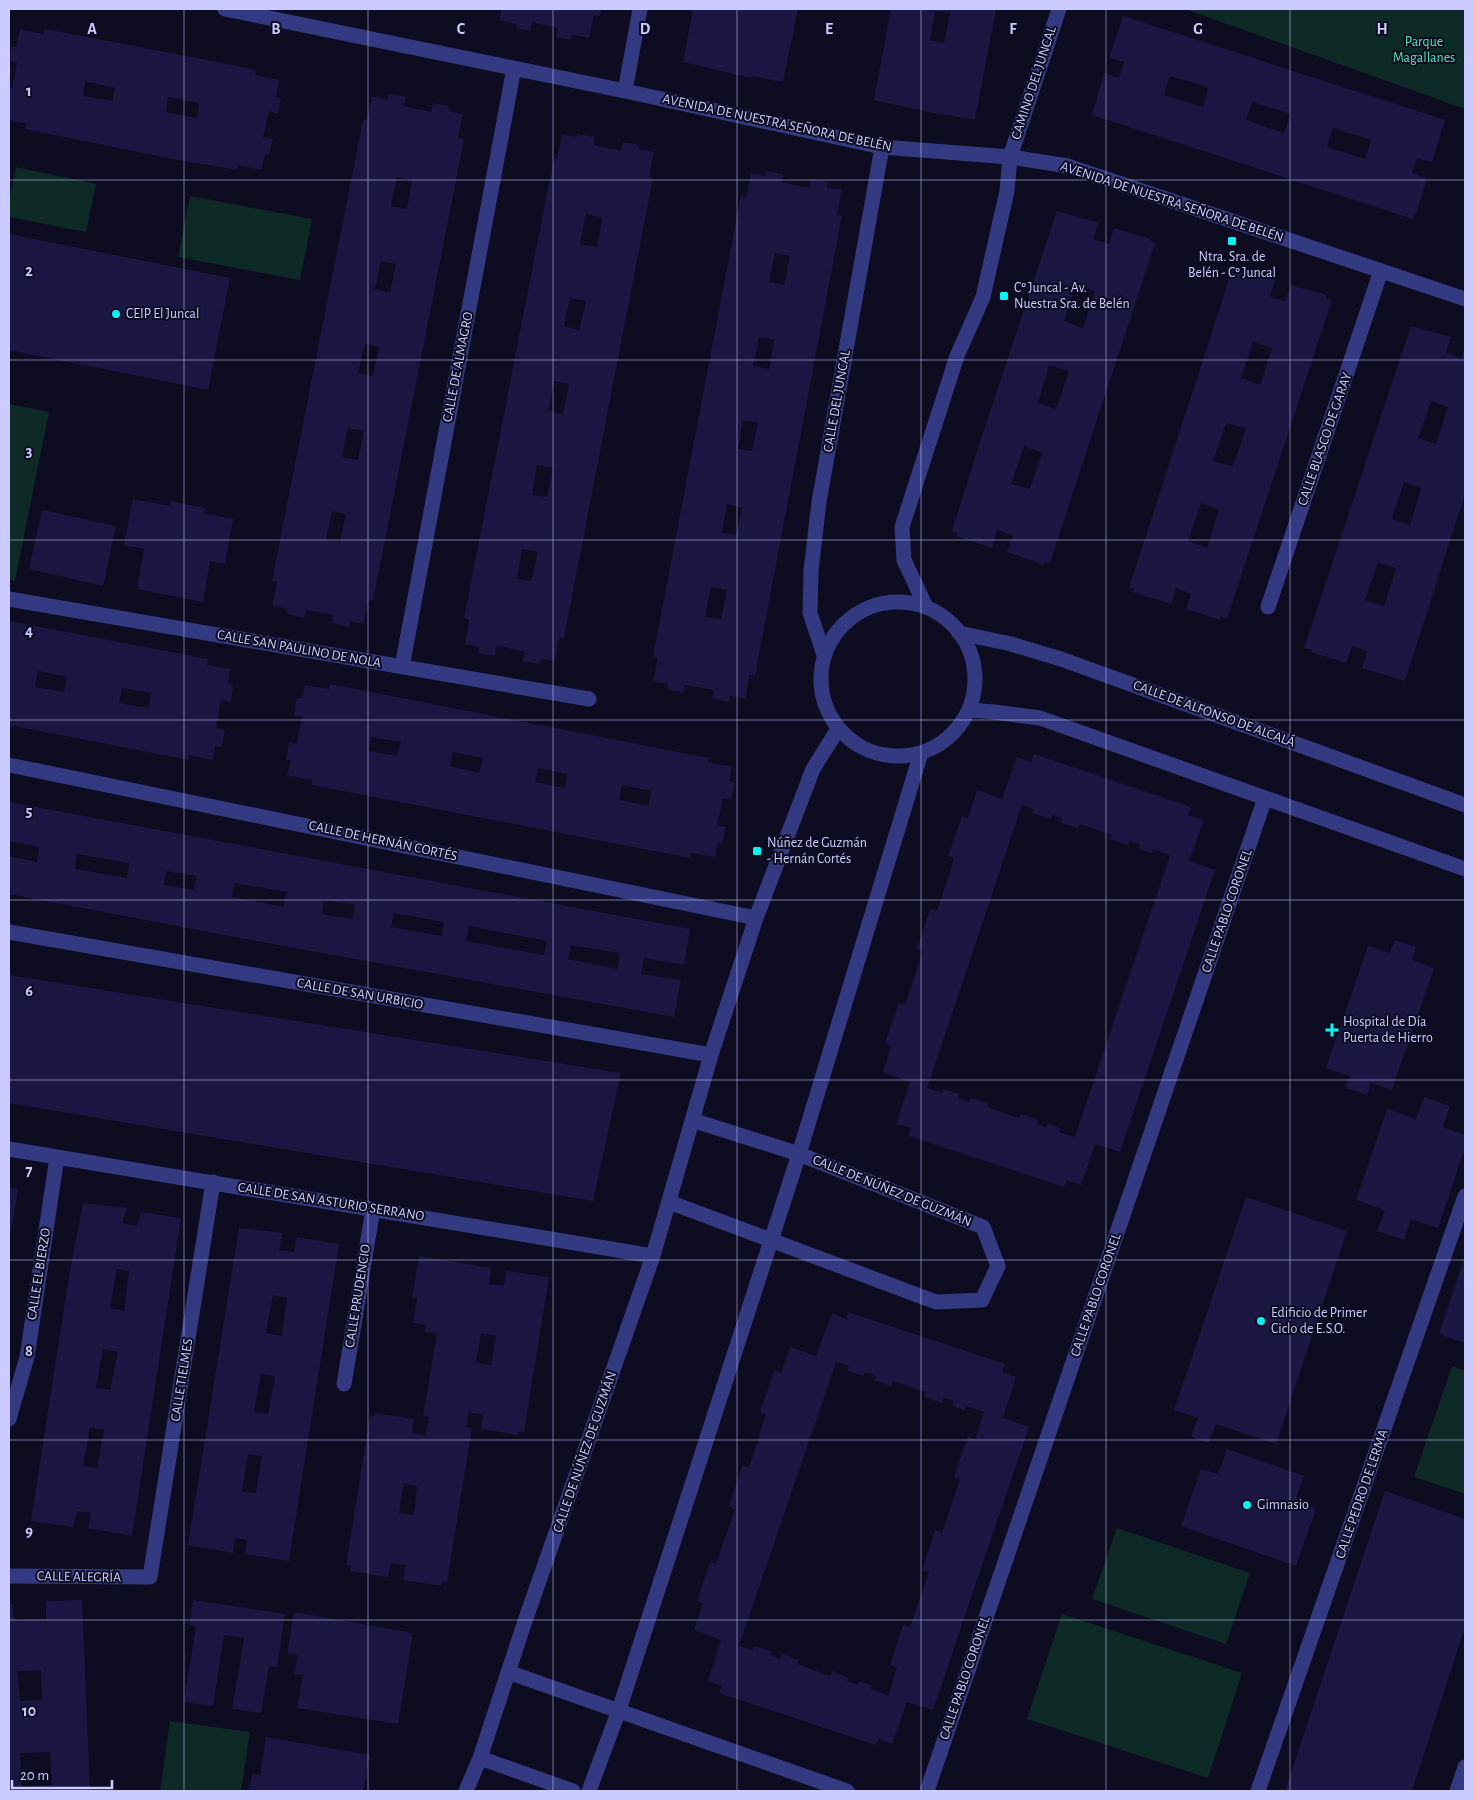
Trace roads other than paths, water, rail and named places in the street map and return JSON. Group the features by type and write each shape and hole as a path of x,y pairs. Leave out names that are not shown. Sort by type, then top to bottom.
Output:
{"street":[{"name":"AVENIDA DE NUESTRA SEÑORA DE BELÉN","path":"225,9 256,12 625,90 882,147 1010,157 1068,166 1465,299"},
{"path":"625,90 640,9"},
{"name":"CAMINO DEL JUNCAL","path":"1010,157 1058,9"},
{"name":"CALLE DE ALMAGRO","path":"402,667 514,68"},
{"name":"CALLE DEL JUNCAL","path":"824,655 810,613 811,571 819,502 882,147"},
{"path":"926,606 904,560 902,527 957,356 983,297 1007,192 1010,157"},
{"name":"CALLE BLASCO DE GARAY","path":"1268,606 1381,270"},
{"name":"CALLE SAN PAULINO DE NOLA","path":"9,599 589,699"},
{"path":"902,602 926,606 948,619 964,638 973,661 976,686 970,710 955,732 934,748 909,757 882,756 858,746 838,729 825,706 821,679 824,655 836,633 854,615 877,605 902,602"},
{"name":"CALLE DE ALFONSO DE ALCALÁ","path":"960,633 1011,644 1061,659 1465,805"},
{"path":"970,710 1040,718 1465,869"},
{"name":"CALLE DE NÚÑEZ DE GUZMÁN","path":"466,1791 480,1758 508,1672 653,1256 711,1056 756,918 813,770 838,729"},
{"name":"CALLE DE NÚÑEZ DE GUZMÁN","path":"589,1791 619,1710 799,1154 921,752"},
{"name":"CALLE DE HERNÁN CORTÉS","path":"9,765 756,918"},
{"name":"CALLE PABLO CORONEL","path":"926,1791 1265,798"},
{"name":"CALLE DE SAN URBICIO","path":"9,932 711,1056"},
{"name":"CALLE DE NÚÑEZ DE GUZMÁN","path":"669,1202 936,1302 982,1300 998,1266 983,1227 799,1154 692,1120"},
{"name":"CALLE DE SAN ASTURIO SERRANO","path":"9,1149 653,1256"},
{"name":"CALLE EL BIERZO","path":"9,1419 26,1357 57,1157"},
{"name":"CALLE TIELMES","path":"150,1577 213,1182"},
{"name":"CALLE PEDRO DE LERMA","path":"1258,1791 1465,1196"},
{"name":"CALLE PRUDENCIO","path":"344,1384 373,1209"},
{"name":"CALLE ALEGRÍA","path":"9,1576 150,1577"},
{"path":"508,1672 846,1791"},
{"path":"480,1758 573,1791"},
{"path":"1457,1791 1465,1767"}],"place":[{"name":"Ntra. Sra. de Belén - Cº Juncal","path":"1232,241"},
{"name":"Cº Juncal - Av. Nuestra Sra. de Belén","path":"1004,296"},
{"name":"CEIP El Juncal","path":"116,314"},
{"name":"Núñez de Guzmán - Hernán Cortés","path":"757,851"},
{"name":"Hospital de Día Puerta de Hierro","path":"1332,1030"},
{"name":"Edificio de Primer Ciclo de E.S.O.","path":"1261,1321"},
{"name":"Gimnasio","path":"1247,1505"}],"park label":[{"name":"Parque Magallanes","path":"1424,50"}]}
